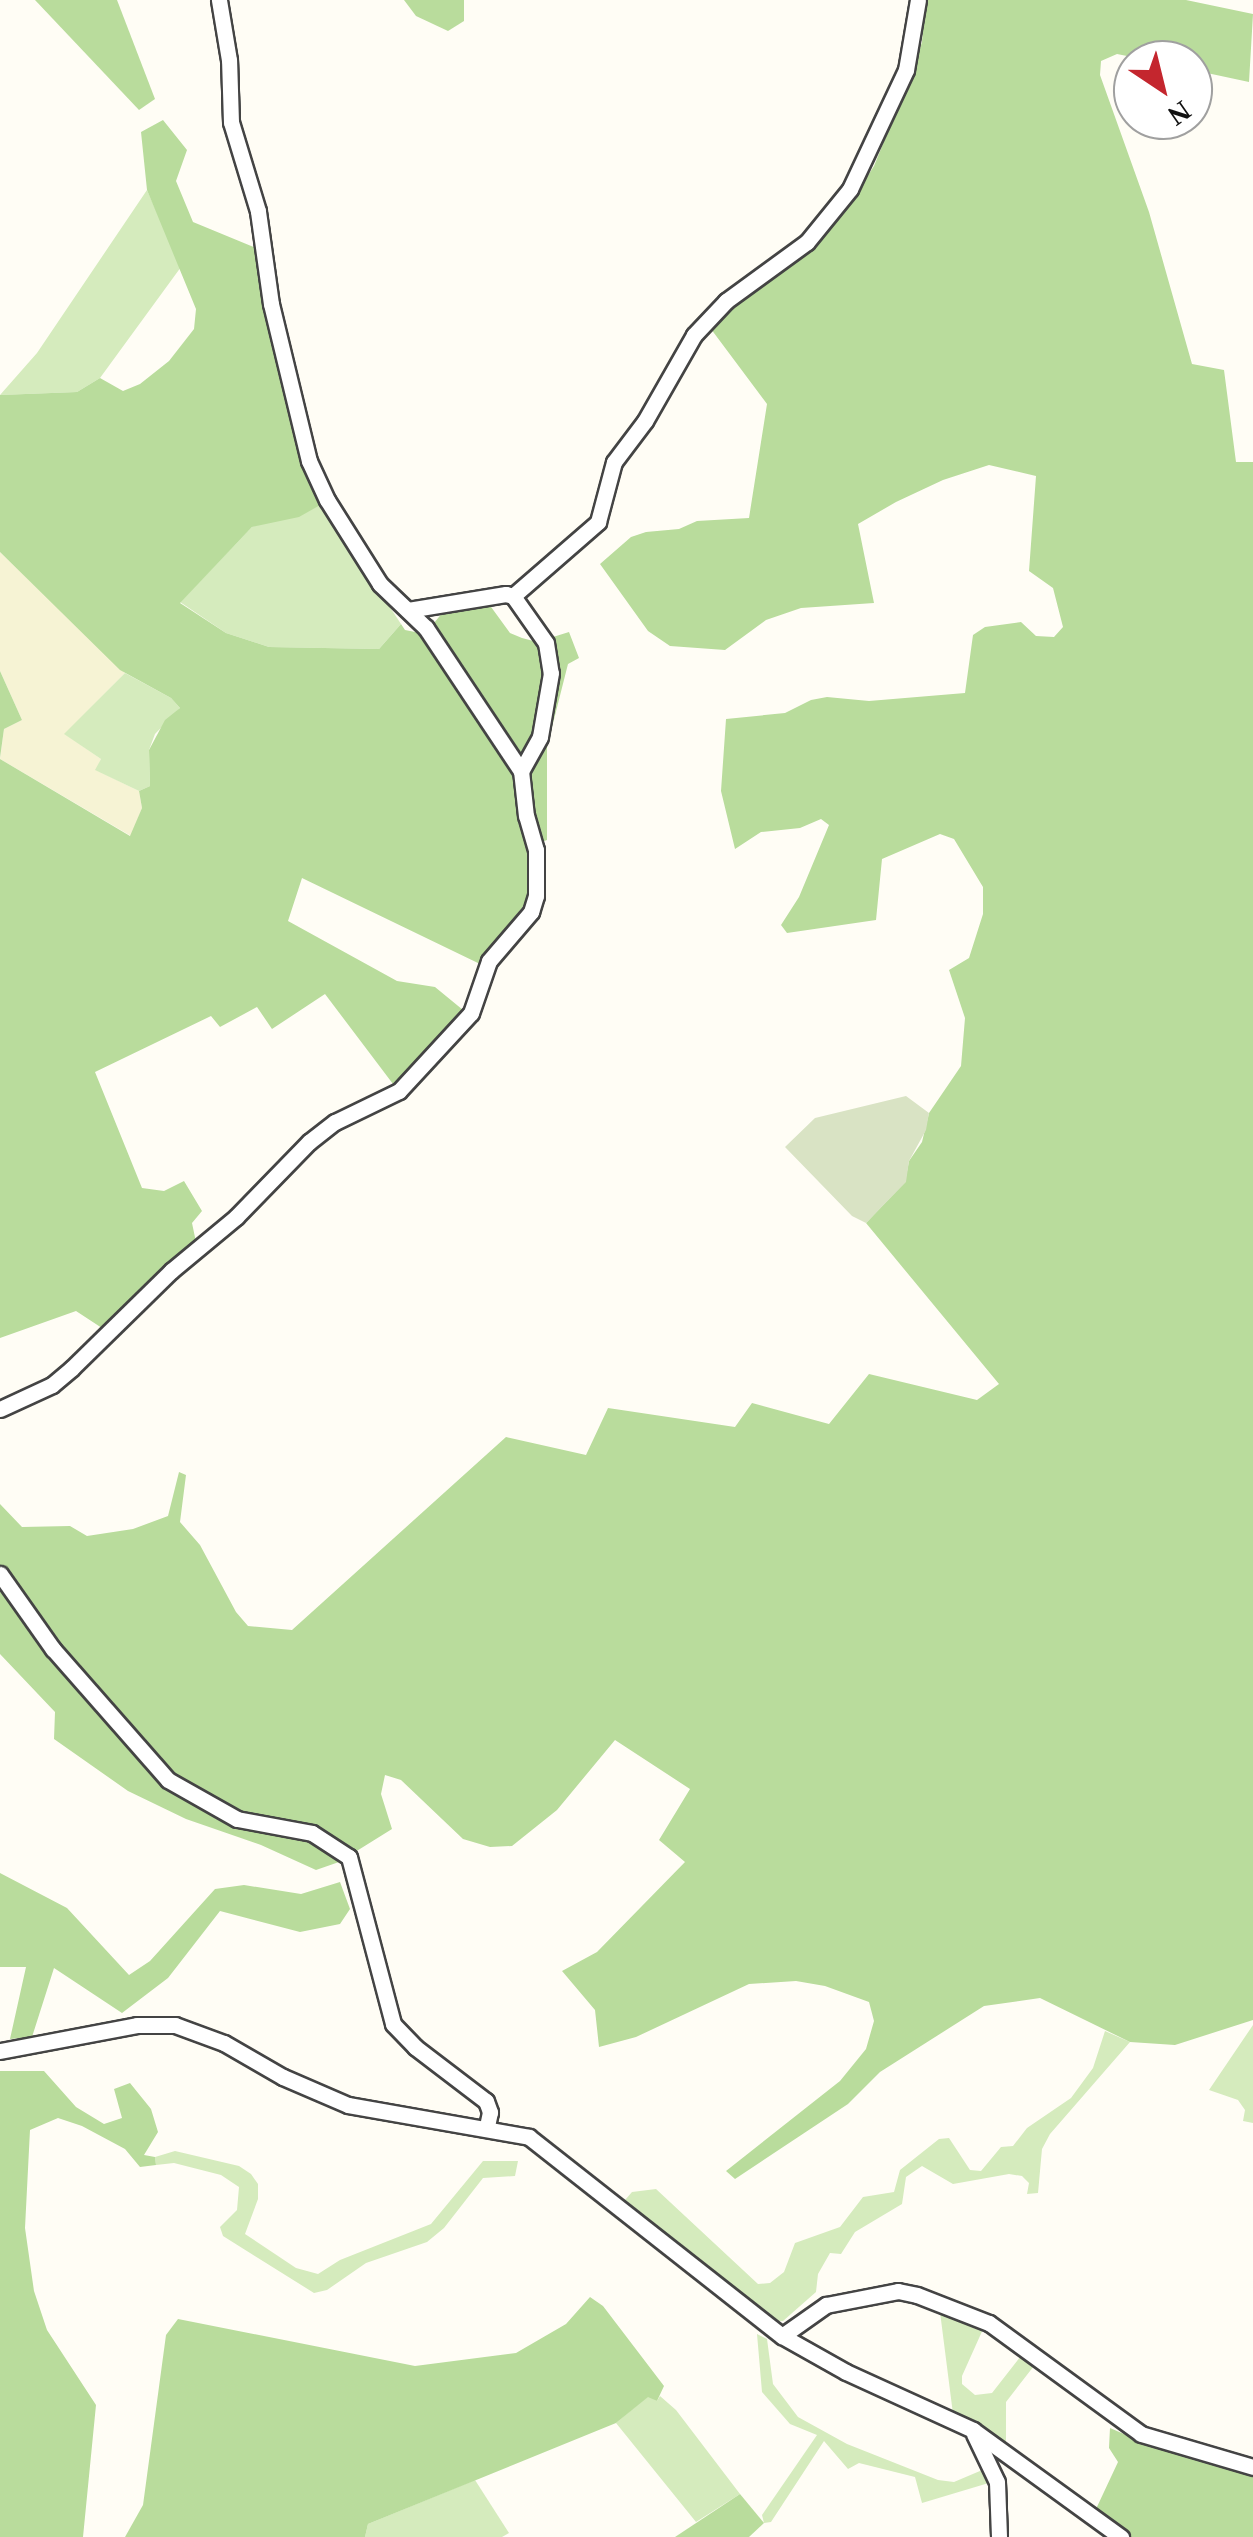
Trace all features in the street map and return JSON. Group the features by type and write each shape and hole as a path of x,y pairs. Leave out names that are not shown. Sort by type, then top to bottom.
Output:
{"street":[{"path":"0,1409 52,1386 171,1271 236,1217 308,1142 336,1122 390,1098 471,1014 489,961 531,912 536,896 536,850 526,816 522,771 426,628 380,584 327,500 309,461 271,304 258,210 231,122 229,60 219,0"},
{"path":"408,610 478,596 513,596 598,522 614,462 645,420 694,335 726,300 807,242 850,188 906,70 918,0"},
{"path":"513,596 550,655 540,737 522,771"},
{"path":"426,628 443,606"},
{"path":"0,1574 53,1649 168,1780 237,1819 312,1833 349,1857 393,2024 415,2048 486,2102 490,2112 487,2126"},
{"path":"0,2051 137,2025 174,2025 214,2038 283,2077 348,2105 487,2126 538,2144 782,2336 846,2372 972,2430 1121,2537"},
{"path":"782,2336 826,2305 898,2292 917,2295 988,2322 1141,2434 1253,2467"},
{"path":"972,2430 997,2482 998,2537"}],"shaded area":[{"path":"0,552 125,673 65,734 101,759 96,770 139,791 142,808 131,836 0,759 4,729 22,720 0,671"}],"green space":[{"path":"35,0 117,0 155,99 139,110"},
{"path":"404,0 464,0 464,21 448,31 416,16"},
{"path":"925,0 1186,0 1253,14 1249,82 1213,74 1213,40 1113,40 1113,56 1101,61 1100,75 1113,111 1113,140 1123,140 1149,212 1192,364 1224,370 1236,462 1253,462 1253,2020 1175,2045 1130,2042 1040,1998 984,2006 880,2072 848,2104 735,2179 726,2171 840,2081 866,2049 874,2021 869,2002 825,1986 796,1981 749,1984 636,2037 599,2047 595,2010 562,1971 597,1952 685,1862 659,1840 690,1789 615,1740 557,1810 512,1846 490,1847 463,1839 401,1780 385,1775 381,1794 392,1829 339,1862 316,1870 261,1845 186,1819 128,1791 54,1739 55,1712 0,1654 0,1504 22,1527 70,1526 87,1536 133,1529 168,1516 179,1472 186,1475 180,1522 200,1545 236,1612 248,1626 292,1630 506,1437 586,1455 608,1408 735,1427 752,1403 829,1424 869,1374 977,1400 999,1384 866,1223 905,1182 909,1161 922,1142 929,1113 961,1066 965,1018 949,970 969,958 983,914 983,887 954,839 940,834 882,859 876,920 787,933 781,925 799,897 829,825 821,819 800,828 761,832 735,849 721,791 726,719 785,713 827,697 869,701 965,693 973,635 985,627 1021,622 1036,636 1054,637 1063,627 1053,588 1029,571 1036,476 989,465 943,480 896,502 858,524 874,603 801,608 766,620 725,650 670,646 648,631 600,564 631,537 646,532 679,529 697,521 749,518 767,404 711,329 739,302 808,254 855,196 874,166 922,42"},
{"path":"163,120 187,150 176,181 193,222 256,248 301,459 322,504 299,517 252,527 180,603 226,633 269,647 379,649 401,624 405,630 425,634 443,612 486,600 510,633 522,638 537,642 569,632 579,658 568,664 547,747 547,840 529,847 527,901 480,964 302,878 288,921 397,981 435,987 463,1010 446,1032 393,1084 325,994 272,1029 257,1007 220,1027 211,1016 95,1072 142,1188 164,1191 184,1181 202,1211 192,1223 196,1242 105,1330 76,1311 0,1338 0,759 130,836 142,808 139,791 150,786 149,750 165,720 180,708 171,698 120,670 0,552 0,395 77,392 100,378 123,391 140,384 169,361 194,329 196,309 147,190 141,132"},
{"path":"147,190 181,267 100,378 77,392 0,395 37,353"},
{"path":"322,504 401,624 379,649 269,647 226,633 180,602 252,527"},
{"path":"0,671 22,720 4,729 0,758"},
{"path":"125,673 171,698 180,708 155,734 149,750 150,786 139,791 95,770 101,759 64,734"},
{"path":"906,1096 929,1113 926,1130 909,1161 906,1182 866,1223 852,1216 785,1147 815,1118"},
{"path":"0,1873 67,1908 129,1975 150,1961 215,1889 244,1885 301,1894 340,1882 350,1909 340,1924 300,1932 220,1911 168,1978 122,2013 54,1968 32,2037 10,2039 26,1967 0,1967"},
{"path":"1253,2025 1253,2123 1243,2121 1245,2110 1238,2100 1209,2090"},
{"path":"1105,2031 1130,2042 1050,2134 1042,2149 1038,2193 1027,2194 1029,2183 1022,2176 1009,2174 953,2184 922,2166 906,2177 902,2204 855,2232 841,2254 830,2253 818,2274 816,2292 783,2321 771,2321 625,2200 632,2192 656,2189 758,2284 770,2283 784,2272 795,2243 840,2227 863,2197 894,2192 900,2170 939,2139 949,2138 970,2170 981,2171 1001,2147 1013,2146 1027,2128 1071,2098 1093,2068"},
{"path":"0,2071 44,2071 76,2107 104,2124 122,2118 114,2089 130,2083 151,2109 158,2132 144,2155 155,2157 156,2165 140,2167 125,2149 82,2126 58,2118 30,2130 25,2228 34,2291 47,2330 96,2405 83,2537 0,2537"},
{"path":"175,2151 239,2166 251,2174 258,2184 258,2199 245,2234 296,2268 318,2274 340,2260 431,2224 483,2161 518,2161 515,2176 483,2178 444,2228 427,2242 366,2263 327,2290 314,2293 223,2236 220,2227 237,2210 239,2187 221,2175 174,2163 156,2165 155,2157"},
{"path":"590,2297 603,2306 664,2386 657,2401 648,2397 616,2423 368,2524 365,2537 125,2537 143,2505 166,2335 178,2319 415,2366 516,2353 566,2324"},
{"path":"940,2312 984,2327 962,2376 962,2384 975,2395 992,2393 1024,2352 1037,2362 1006,2402 1006,2442 953,2414"},
{"path":"757,2334 767,2339 773,2384 798,2417 847,2444 938,2480 954,2482 987,2468 992,2482 922,2503 915,2477 859,2463 848,2469 824,2441 771,2522 764,2523 762,2515 817,2435 790,2424 762,2392"},
{"path":"648,2396 657,2401 660,2396 676,2410 740,2494 696,2522 616,2423"},
{"path":"1110,2428 1154,2447 1253,2474 1253,2537 1131,2537 1096,2509 1118,2462 1109,2448"},
{"path":"475,2480 509,2533 502,2537 365,2537 368,2524"},
{"path":"740,2494 764,2523 749,2537 675,2537"}]}
